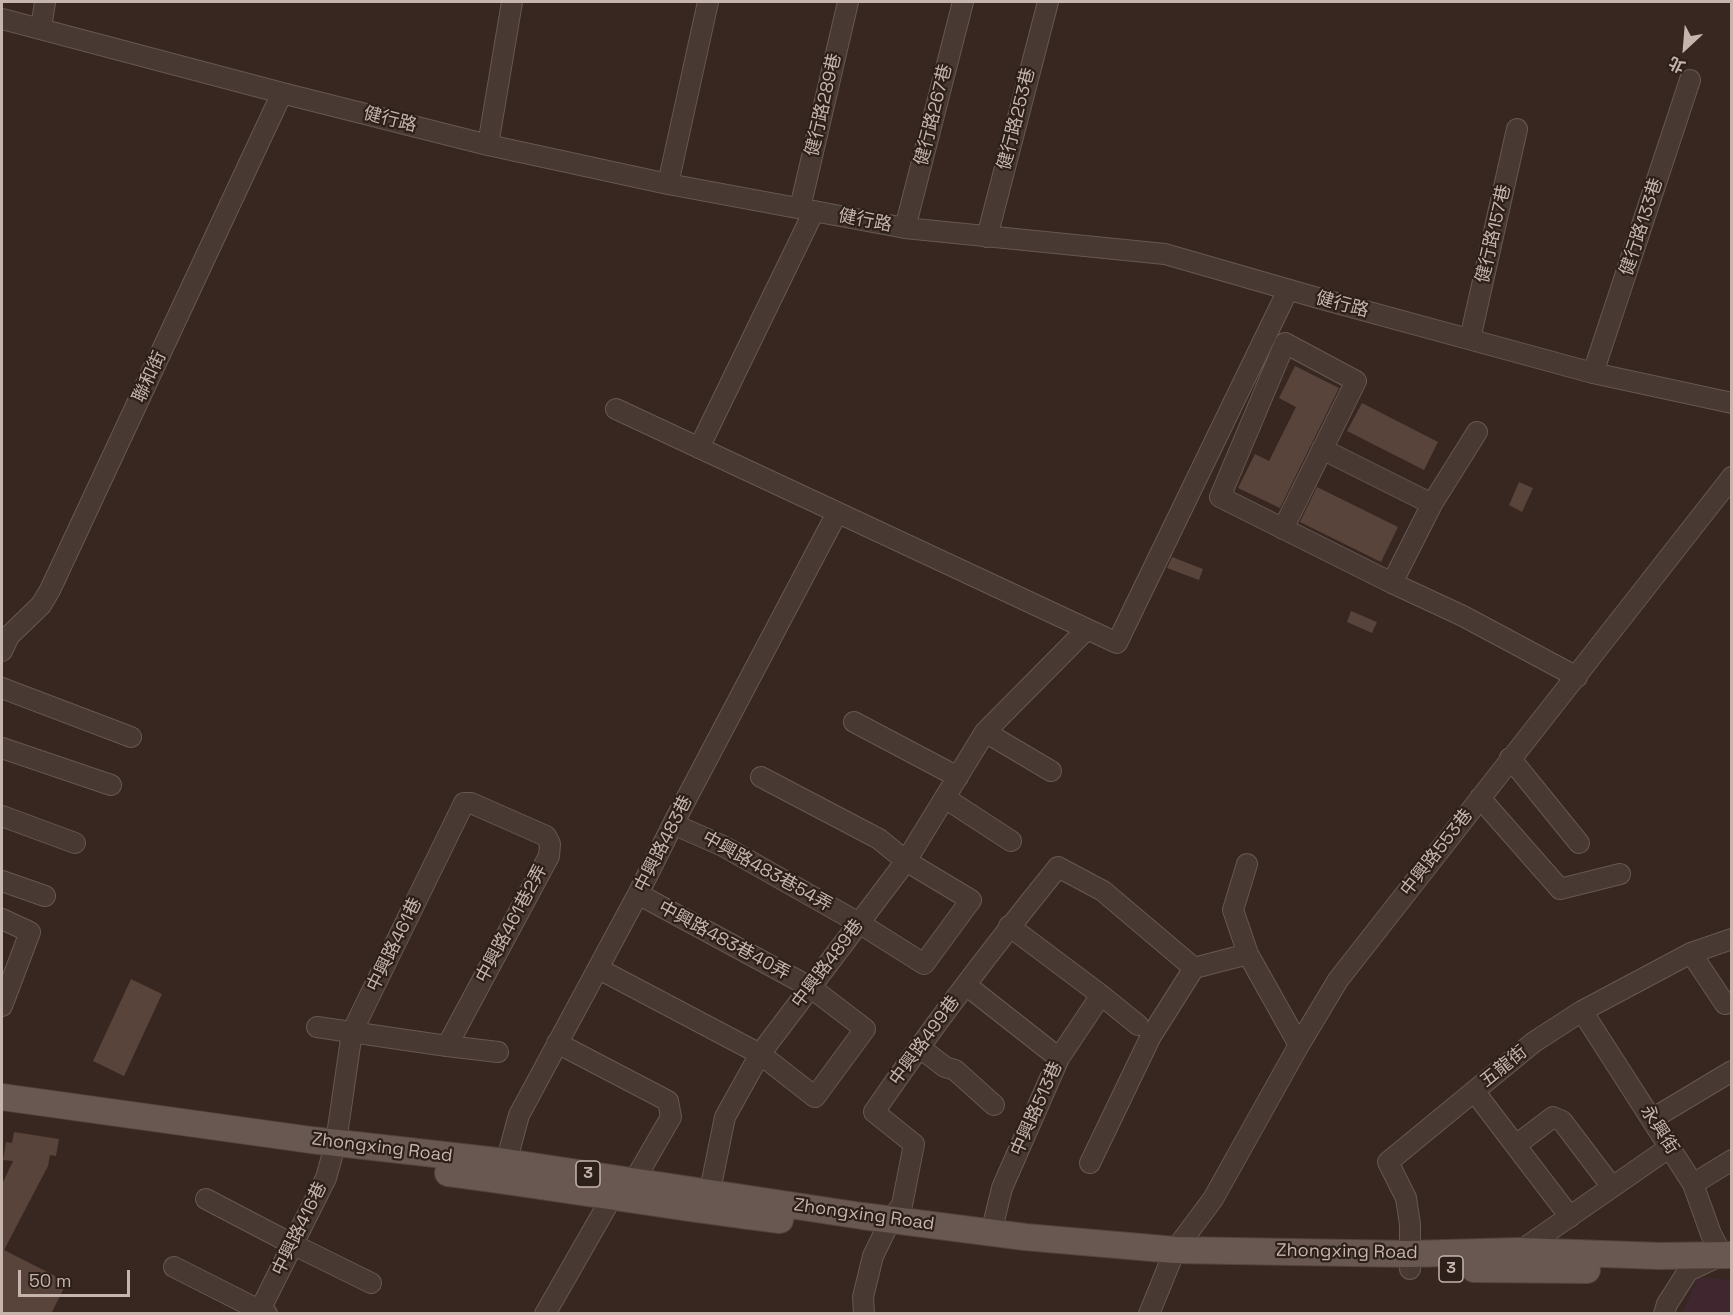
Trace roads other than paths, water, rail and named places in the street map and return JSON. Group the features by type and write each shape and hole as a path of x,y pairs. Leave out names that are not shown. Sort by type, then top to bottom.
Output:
{"main road":[{"name":"Zhongxing Road","path":"2,1097 334,1150"},
{"name":"Zhongxing Road","path":"2,1114 334,1150 621,1185 707,1202 887,1226 1043,1256 1410,1262 1688,1271 1728,1260"},
{"name":"Zhongxing Road","path":"887,1226 992,1233 1172,1257"},
{"name":"Zhongxing Road","path":"1410,1262 1520,1251 1728,1260"}],"street":[{"path":"41,28 45,2"},
{"path":"488,145 512,2"},
{"path":"668,184 708,2"},
{"name":"健行路289巷","path":"699,448 807,209 848,2"},
{"name":"健行路267巷","path":"905,228 963,2"},
{"name":"健行路253巷","path":"987,237 1048,2"},
{"name":"健行路","path":"2,19 488,145 668,184 905,228 1165,254 1593,373 1731,403"},
{"name":"健行路133巷","path":"1593,373 1690,80"},
{"name":"聯和街","path":"4,640 41,605 50,590 282,93"},
{"name":"健行路157巷","path":"1470,339 1518,129"},
{"path":"616,409 1118,644 1288,290"},
{"path":"1282,529 1356,381 1285,343 1220,497 1282,529 1392,583 1463,616 1577,677"},
{"path":"1392,583 1432,504 1477,432"},
{"path":"1322,449 1432,504"},
{"name":"中興路553巷","path":"1149,1314 1172,1257 1213,1199 1338,980 1731,477"},
{"name":"中興路483巷","path":"504,1171 519,1115 599,969 837,513"},
{"name":"中興路489巷","path":"707,1202 725,1118 760,1054 906,861 985,732 1087,629"},
{"path":"2,688 131,737"},
{"path":"854,722 958,777"},
{"path":"985,732 1051,771"},
{"path":"2,747 111,785"},
{"path":"1510,758 1579,843"},
{"path":"761,777 879,839 906,861"},
{"path":"945,798 1011,841"},
{"path":"1480,798 1560,889 1620,874"},
{"name":"中興路461巷","path":"334,1150 352,1032 464,802 509,820"},
{"path":"2,816 75,843"},
{"name":"中興路461巷2弄","path":"447,1046 549,856 550,844 546,836 509,820"},
{"name":"中興路483巷54弄","path":"673,824 723,846 859,923 924,964 971,900 906,861"},
{"path":"1247,864 1233,910 1248,954 1299,1046"},
{"name":"中興路499巷","path":"887,1226 902,1205 914,1144 874,1112 919,1047 1058,867 1103,891 1194,968"},
{"path":"2,881 45,896"},
{"name":"中興路483巷40弄","path":"638,894 810,987 865,1029 815,1097 760,1054"},
{"path":"2,919 30,932 2,1006"},
{"path":"1010,927 1138,1025"},
{"name":"五龍街","path":"1410,1262 1410,1224 1406,1198 1388,1162 1534,1042 1582,1011 1691,953 1731,939"},
{"path":"1691,953 1725,1004"},
{"path":"1090,1163 1151,1036 1194,968 1248,954"},
{"path":"599,969 760,1054"},
{"path":"966,985 1059,1058"},
{"name":"中興路513巷","path":"992,1233 1002,1188 1059,1058 1101,995"},
{"name":"永興街","path":"1582,1011 1694,1184 1711,1234 1728,1260"},
{"path":"317,1027 498,1052"},
{"path":"545,1314 621,1185 671,1117 668,1101 557,1043"},
{"path":"919,1047 945,1067 955,1070 994,1105"},
{"path":"1652,1119 1731,1071"},
{"path":"1474,1091 1570,1217"},
{"path":"1516,1145 1553,1117 1562,1121 1612,1187"},
{"path":"1520,1251 1670,1147"},
{"name":"中興路416巷","path":"262,1312 292,1244 326,1178 334,1150"},
{"path":"1694,1184 1731,1160"},
{"path":"206,1198 371,1283"},
{"path":"864,1314 863,1298 873,1256 887,1226"},
{"path":"174,1267 262,1312"},
{"path":"1664,1314 1667,1304 1688,1271"}]}
